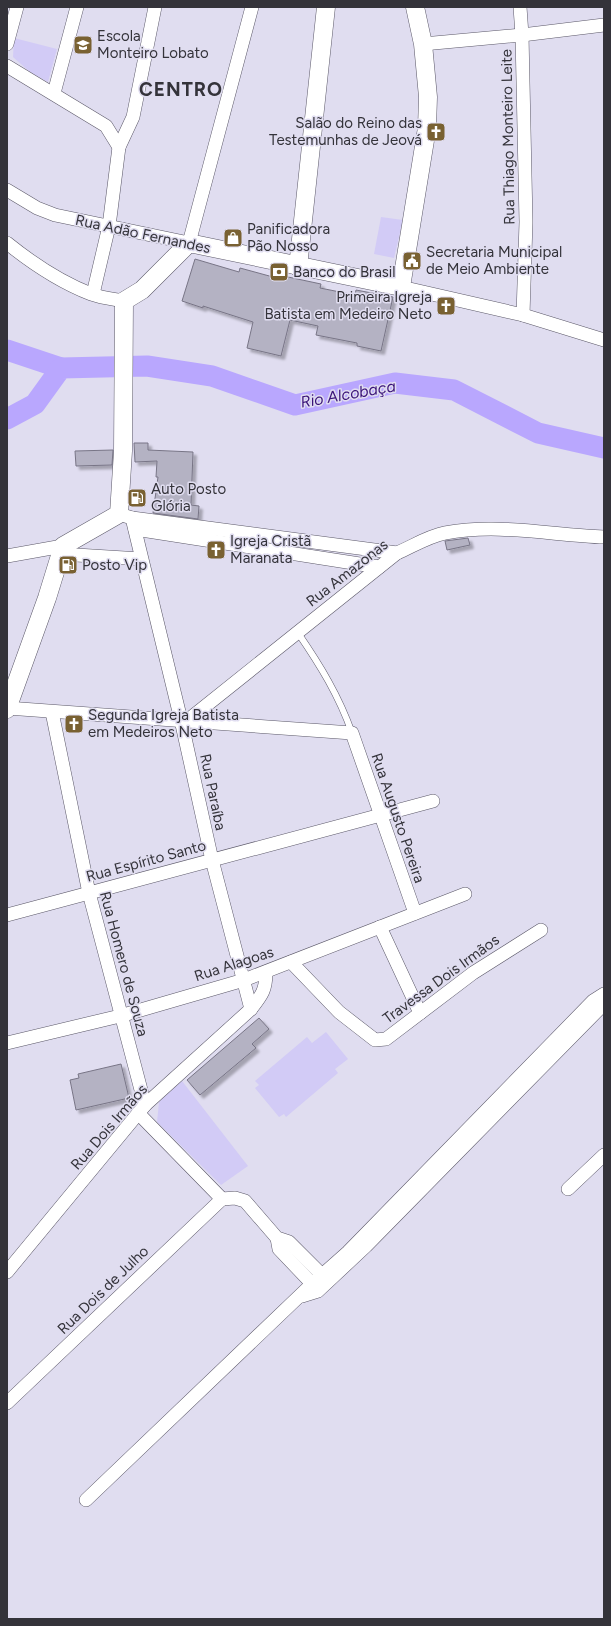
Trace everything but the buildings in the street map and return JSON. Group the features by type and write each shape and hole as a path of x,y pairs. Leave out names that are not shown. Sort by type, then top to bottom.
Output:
{"street":[{"path":"7,44 17,7"},
{"path":"54,93 77,7"},
{"path":"93,294 109,226 118,147 133,117 155,7"},
{"path":"7,244 35,265 68,284 93,294 124,301 142,290 189,243 252,7"},
{"path":"298,267 326,7"},
{"path":"415,7 423,44 428,97 427,128 402,287 523,315 604,340"},
{"name":"Rua Thiago Monteiro Leite","path":"520,7 522,35 526,222 523,315"},
{"path":"423,44 522,35 604,25"},
{"path":"7,66 54,93 106,126 118,147"},
{"name":"Rua Adão Fernandes","path":"7,190 37,208 55,215 298,267 402,287"},
{"path":"124,301 123,451 129,520"},
{"path":"129,520 379,567"},
{"path":"61,550 129,520 397,553"},
{"name":"Rua Paraíba","path":"129,520 185,720 212,860 251,1009"},
{"name":"Rua Amazonas","path":"185,720 298,633 397,553 444,533 477,529 504,529 604,537"},
{"path":"61,550 48,598 7,708 352,733"},
{"path":"7,556 61,550 141,559"},
{"name":"Rua Homero de Souza","path":"52,712 89,892 142,1109 222,1200"},
{"name":"Rua Augusto Pereira","path":"352,733 415,913"},
{"name":"Rua Espírito Santo","path":"7,915 433,801"},
{"name":"Rua Alagoas","path":"7,1043 120,1016 244,980 465,894"},
{"path":"380,927 420,1013"},
{"name":"Travessa Dois Irmãos","path":"291,962 339,1012 375,1040 386,1039 473,973 541,930"},
{"name":"Rua Dois Irmãos","path":"7,1272 142,1109 251,1009 262,995 266,986 266,972"},
{"path":"86,1500 298,1298 326,1278 602,1001"},
{"path":"568,1189 604,1155"},
{"path":"222,1200 235,1198 245,1201 277,1238 280,1249 315,1287"},
{"name":"Rua Dois de Julho","path":"7,1403 222,1200"},
{"path":"277,1238 289,1242 326,1278"}],"lane":[{"path":"298,633 323,669 343,708 352,733"}],"shaded area":[{"path":"14,38 57,49 48,82 30,72 13,57"},
{"path":"381,217 403,220 394,258 374,254"},
{"path":"326,1032 348,1059 335,1069 338,1073 286,1117 284,1114 279,1117 255,1088 259,1085 255,1081 307,1037 312,1043"},
{"path":"182,1081 248,1166 221,1185 157,1122 159,1102"}],"waterway":[{"name":"Rio Alcobaça","path":"7,350 61,368"},
{"name":"Rio Alcobaça","path":"7,419 35,404 61,368 147,366 212,376 295,405 395,383 454,390 538,433 604,448"}],"place":[{"name":"Escola Monteiro Lobato","path":"83,45"},
{"name":"Salão do Reino das Testemunhas de Jeová","path":"436,132"},
{"name":"Panificadora Pão Nosso","path":"233,238"},
{"name":"Secretaria Municipal de Meio Ambiente","path":"412,261"},
{"name":"Banco do Brasil","path":"279,272"},
{"name":"Primeira Igreja Batista em Medeiro Neto","path":"446,306"},
{"name":"Auto Posto Glória","path":"137,498"},
{"name":"Igreja Cristã Maranata","path":"216,550"},
{"name":"Posto Vip","path":"68,565"},
{"name":"Segunda Igreja Batista em Medeiros Neto","path":"74,724"}],"district":[{"name":"CENTRO","path":"181,89"}]}
